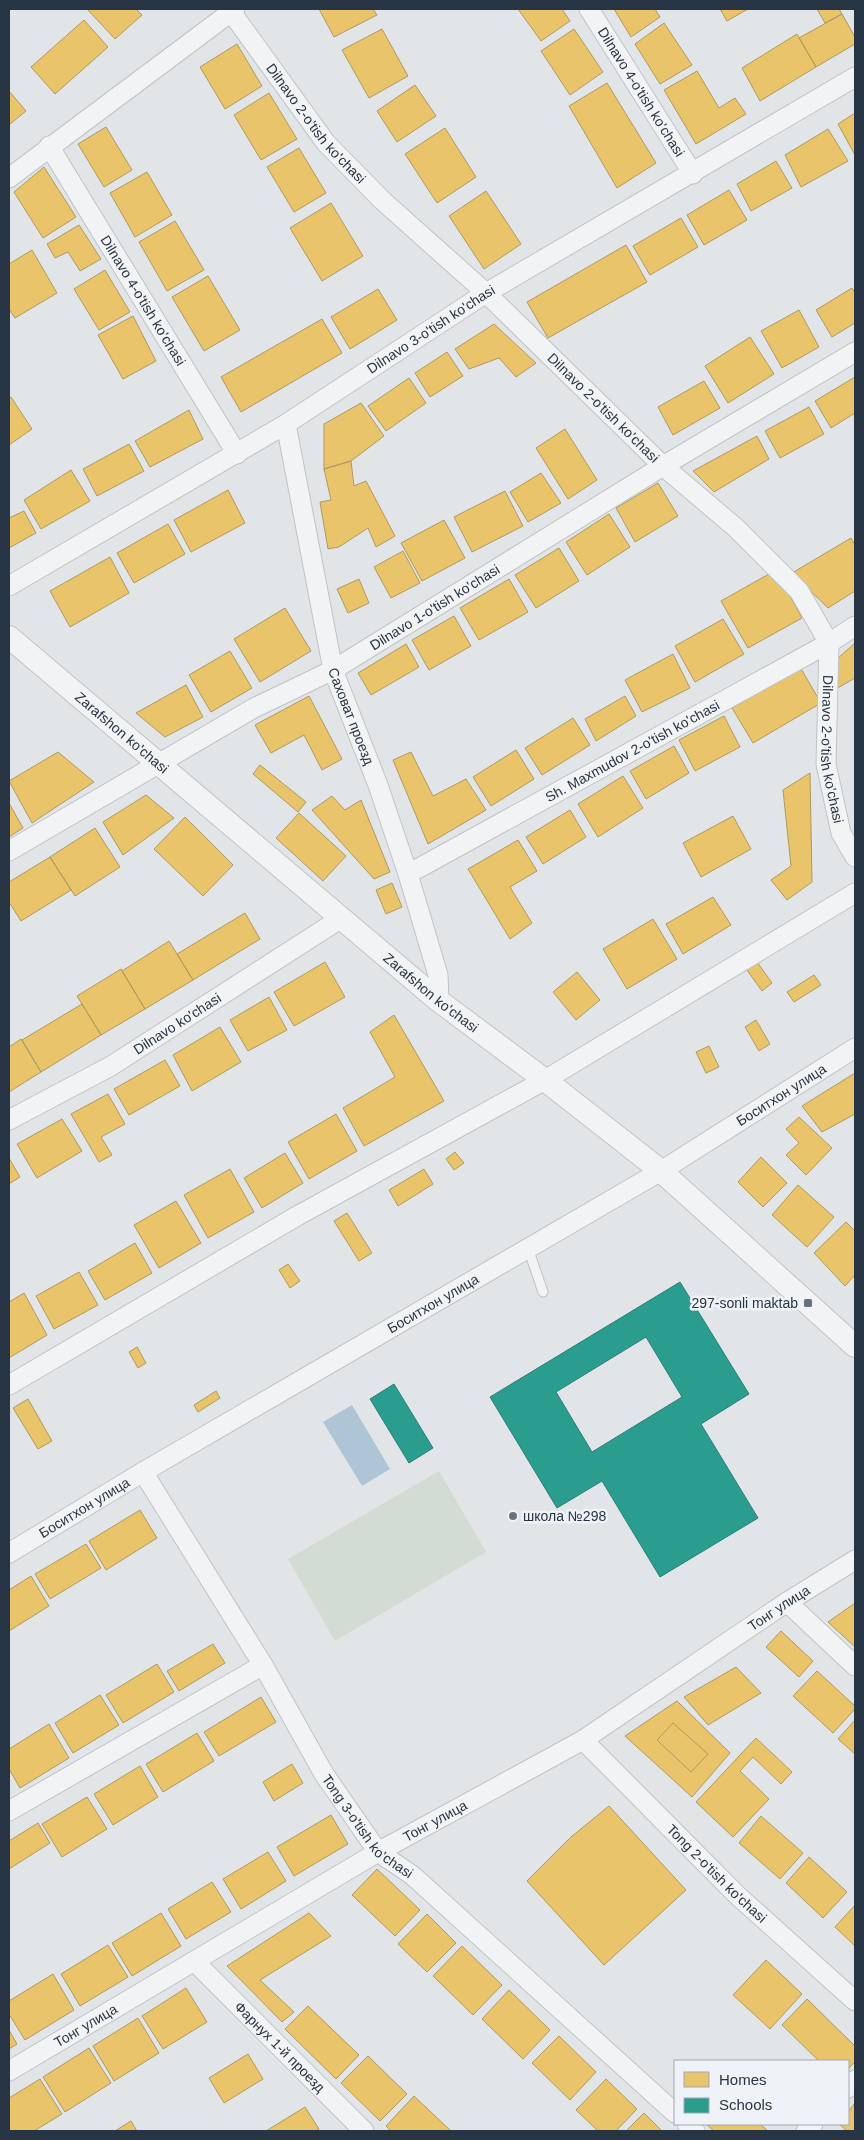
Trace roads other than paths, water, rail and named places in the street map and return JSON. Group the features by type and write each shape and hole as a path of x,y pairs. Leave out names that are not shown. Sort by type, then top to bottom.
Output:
{"street":[{"name":"Dilnavo 4-o'tish ko'chasi","path":"589,9 692,174"},
{"path":"9,178 232,10"},
{"name":"Dilnavo 2-o'tish ko'chasi","path":"232,10 326,143 383,201 486,294 664,466 736,528 799,591 829,643 826,764 841,834 855,858"},
{"name":"Dilnavo 3-o'tish ko'chasi","path":"9,586 237,454 486,294 855,77"},
{"name":"Dilnavo 4-o'tish ko'chasi","path":"49,146 237,454"},
{"name":"Dilnavo 1-o'tish ko'chasi","path":"9,851 156,763 254,708 333,670 664,466 855,352"},
{"name":"Саховат проезд","path":"286,424 333,670 378,785 408,874 438,975 438,1001"},
{"name":"Sh. Maxmudov 2-o'tish ko'chasi","path":"408,874 829,643 855,626"},
{"name":"Zarafshon ko'chasi","path":"9,637 438,1001 545,1080 661,1171 855,1346"},
{"path":"9,1385 297,1216 545,1080 855,893"},
{"name":"Dilnavo ko'chasi","path":"9,1120 111,1066 340,919"},
{"name":"Боситхон улица","path":"9,1553 143,1472 661,1171 855,1048"},
{"name":"Tong 3-o'tish ko'chasi","path":"143,1472 263,1665 324,1774 378,1852 412,1875 674,2112"},
{"name":"Тонг улица","path":"9,2071 378,1852 584,1740 787,1602 855,1560"},
{"path":"787,1602 855,1666"},
{"path":"9,1811 263,1665"},
{"name":"Tong 2-o'tish ko'chasi","path":"584,1740 737,1895 855,2001"},
{"name":"Фарнух 1-й проезд","path":"194,1962 360,2130"}],"lane":[{"path":"528,1248 543,1292"}],"water":[{"path":"352,1405 390,1469 362,1486 323,1422"}],"place":[{"name":"297-sonli maktab","path":"808,1303"},
{"name":"школа №298","path":"513,1516"}]}
